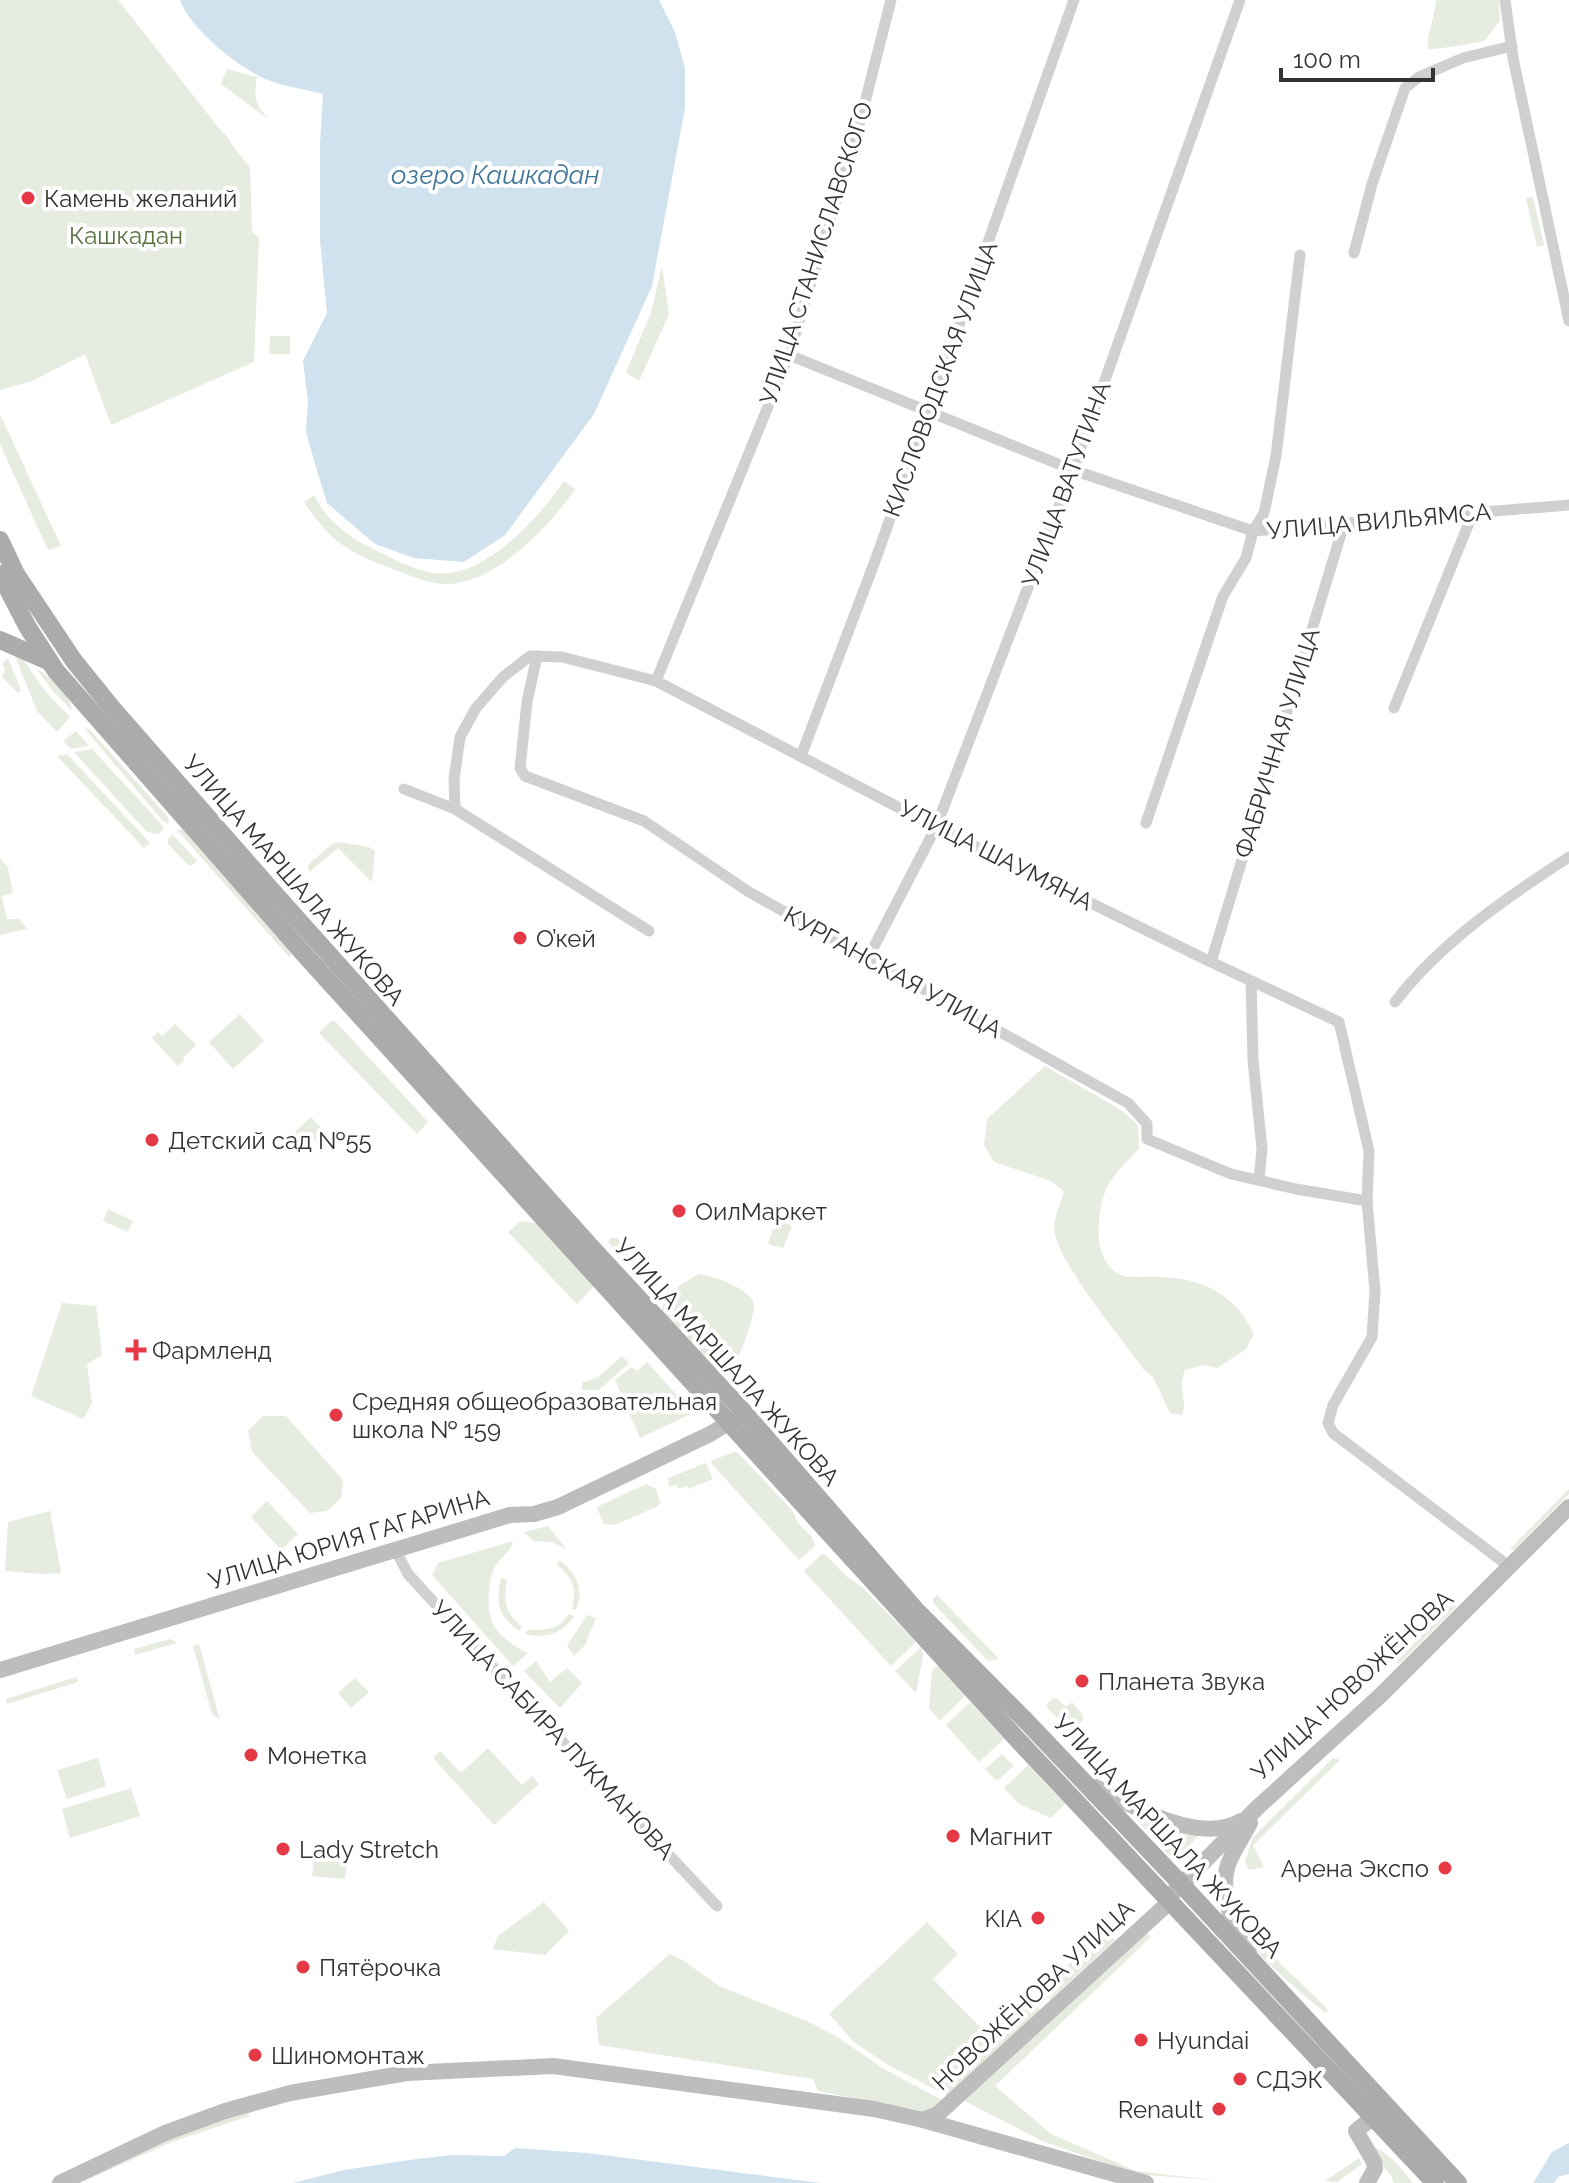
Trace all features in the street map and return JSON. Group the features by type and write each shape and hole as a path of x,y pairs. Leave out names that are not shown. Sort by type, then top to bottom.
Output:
{"main road":[{"name":"УЛИЦА МАРШАЛА ЖУКОВА","path":"0,540 16,574 74,661 112,708 1016,1738 1373,2117 1443,2179"},
{"name":"УЛИЦА МАРШАЛА ЖУКОВА","path":"0,574 50,663 118,745 304,954 915,1609 1252,1960 1443,2179"},
{"path":"0,640 50,663"}],"street":[{"name":"УЛИЦА СТАНИСЛАВСКОГО","path":"656,681 789,355 861,118 891,0"},
{"name":"КИСЛОВОДСКАЯ УЛИЦА","path":"801,756 928,412 1074,0"},
{"name":"УЛИЦА ВАТУТИНА","path":"868,958 936,827 1073,470 1240,0"},
{"path":"1505,0 1569,321"},
{"path":"1354,253 1372,184 1405,88 1419,77 1463,58 1512,46"},
{"path":"1146,823 1223,596 1246,558 1253,531 1264,513 1276,456 1300,255"},
{"name":"УЛИЦА ВИЛЬЯМСА","path":"789,355 1073,470 1253,531 1569,505"},
{"path":"1394,708 1473,513"},
{"name":"ФАБРИЧНАЯ УЛИЦА","path":"1211,962 1344,524"},
{"path":"455,809 454,779 460,737 476,708 503,677 534,656"},
{"name":"УЛИЦА ШАУМЯНА","path":"534,656 562,657 656,681 936,827 1339,1022 1369,1151 1367,1201"},
{"name":"КУРГАНСКАЯ УЛИЦА","path":"534,656 520,768 525,776 644,821 749,892 1128,1103 1147,1124 1147,1139 1231,1174 1367,1201"},
{"path":"404,789 455,809 649,931"},
{"path":"1395,1002 1416,974 1484,917 1569,857"},
{"path":"1251,981 1253,1060 1262,1149 1259,1180"},
{"path":"1367,1201 1375,1291 1372,1337 1333,1405 1328,1423 1333,1433 1510,1567"},
{"name":"УЛИЦА ЮРИЯ ГАГАРИНА","path":"0,1670 510,1515 534,1514 566,1504 737,1418"},
{"name":"УЛИЦА НОВОЖЁНОВА","path":"1168,1898 1258,1807 1381,1695 1569,1507"},
{"name":"УЛИЦА САБИРА ЛУКМАНОВА","path":"395,1549 408,1574 717,1906"},
{"path":"1083,1781 1157,1816 1209,1830 1227,1829 1258,1807"},
{"path":"1252,1960 1229,1913 1224,1889 1227,1868 1258,1807"},
{"name":"НОВОЖЁНОВА УЛИЦА","path":"923,2120 938,2114 1164,1907 1168,1898"},
{"path":"60,2183 165,2133 225,2111 290,2093 407,2073 553,2066 874,2109 1146,2183"},
{"path":"1367,2183 1375,2169 1374,2162 1356,2131 1373,2117"}],"green space":[{"name":"Кашкадан","path":"0,0 118,0 250,168 252,232 259,238 254,362 111,425 85,354 32,381 0,390"},
{"path":"1436,0 1499,0 1500,21 1484,41 1428,49"},
{"path":"227,69 257,77 257,101 271,121 221,84"},
{"path":"1533,197 1544,245 1537,247 1526,198"},
{"path":"662,266 669,314 639,381 626,372 651,313"},
{"path":"270,336 290,336 290,354 269,354"},
{"path":"0,414 61,546 50,550 47,548 0,444"},
{"path":"564,481 575,489 520,550 484,574 447,584 417,578 350,550 330,535 304,502 314,495 340,528 390,557 427,572 453,573 490,557 508,544 540,512"},
{"path":"14,653 24,660 44,690 70,717 57,732 37,711"},
{"path":"8,658 21,690 18,693 2,677 5,669 2,664"},
{"path":"36,668 63,692 72,711 52,690"},
{"path":"84,728 90,730 168,817 169,824 163,821"},
{"path":"76,731 89,746 71,749 63,741"},
{"path":"92,749 164,829 158,834 147,832 74,752"},
{"path":"67,754 150,843 144,848 57,756"},
{"path":"182,829 291,953 290,958 177,830"},
{"path":"173,835 197,861 191,866 168,844 168,839"},
{"path":"338,842 369,847 375,851 372,882 338,848 309,872 308,865"},
{"path":"0,858 8,868 13,893 2,896 7,919 19,919 27,929 0,935"},
{"path":"240,1014 264,1041 233,1069 209,1042"},
{"path":"331,1021 336,1022 428,1122 417,1134 319,1033"},
{"path":"175,1024 196,1045 178,1066 152,1038 158,1032 162,1036"},
{"path":"1045,1066 1121,1110 1138,1125 1139,1148 1110,1182 1103,1197 1098,1233 1103,1256 1109,1266 1127,1276 1176,1278 1204,1285 1228,1299 1247,1320 1254,1334 1246,1349 1217,1368 1204,1365 1185,1370 1182,1415 1170,1413 1153,1377 1144,1370 1094,1304 1060,1249 1054,1229 1064,1192 1051,1181 994,1162 984,1145 987,1119"},
{"path":"311,1117 329,1136 319,1145 311,1137 304,1143 294,1133"},
{"path":"108,1209 133,1221 128,1232 103,1221"},
{"path":"777,1218 792,1226 783,1248 768,1244"},
{"path":"521,1221 539,1224 595,1285 577,1304 508,1232"},
{"path":"610,1238 617,1238 654,1277 644,1280 608,1242"},
{"path":"699,1274 738,1288 754,1303 741,1351 735,1363 727,1368 711,1369 661,1316 669,1296"},
{"path":"62,1303 96,1306 102,1355 87,1364 92,1403 83,1419 31,1396"},
{"path":"622,1356 629,1363 599,1390 582,1390 582,1383 598,1377"},
{"path":"647,1362 693,1413 640,1438 615,1380 632,1367 637,1371"},
{"path":"263,1416 286,1416 343,1480 341,1498 327,1511 310,1513 252,1452 248,1431"},
{"path":"736,1451 792,1510 798,1523 812,1537 815,1546 799,1560 712,1464 711,1461"},
{"path":"706,1463 713,1479 689,1489 687,1486 679,1489 676,1485 669,1487 668,1478"},
{"path":"646,1484 656,1489 658,1506 615,1525 604,1524 597,1508 599,1506"},
{"path":"1569,1489 1569,1494 1514,1550 1510,1549"},
{"path":"267,1501 298,1534 281,1550 251,1517"},
{"path":"50,1511 61,1573 5,1571 8,1522"},
{"path":"548,1526 567,1550 552,1542 534,1541 524,1532"},
{"path":"513,1541 493,1571 489,1599 491,1620 497,1630 528,1653 513,1666 432,1575 438,1563"},
{"path":"822,1554 862,1587 916,1642 891,1666 804,1571"},
{"path":"559,1560 577,1582 580,1595 576,1610 572,1609 572,1584 557,1565"},
{"path":"501,1578 507,1580 507,1606 522,1627 519,1631 502,1614 499,1595"},
{"path":"937,1595 999,1659 988,1661 934,1604 933,1599"},
{"path":"1456,1601 1456,1607 1399,1664 1396,1661"},
{"path":"569,1614 574,1616 558,1631 539,1636 525,1634 527,1630 556,1627"},
{"path":"587,1615 596,1618 585,1645 574,1656 567,1646"},
{"path":"170,1639 177,1643 135,1655 134,1649"},
{"path":"199,1644 220,1720 212,1714 193,1646"},
{"path":"921,1647 923,1656 916,1693 895,1671"},
{"path":"536,1661 550,1682 567,1668 582,1683 560,1708 524,1671"},
{"path":"939,1666 965,1696 940,1721 929,1708 932,1672"},
{"path":"76,1677 78,1682 7,1704 6,1699"},
{"path":"355,1678 369,1692 351,1708 338,1693"},
{"path":"1053,1698 1066,1707 1072,1702 1083,1715 1083,1720 1070,1732 1046,1706"},
{"path":"970,1702 1004,1739 979,1762 946,1725"},
{"path":"488,1748 522,1785 532,1776 539,1784 494,1825 433,1758 440,1751 461,1773"},
{"path":"1002,1754 1014,1766 997,1781 985,1769"},
{"path":"98,1758 106,1786 67,1799 57,1770"},
{"path":"1333,1758 1340,1760 1253,1845 1264,1867 1249,1870 1245,1862 1253,1837"},
{"path":"1028,1765 1065,1804 1051,1818 1019,1804 1004,1788"},
{"path":"131,1788 140,1816 70,1838 62,1809"},
{"path":"1130,1812 1203,1831 1174,1861"},
{"path":"315,1848 348,1851 345,1879 312,1876"},
{"path":"1235,1865 1235,1897 1245,1921 1265,1948 1328,2010 1325,2013 1258,1953 1237,1925 1229,1896 1230,1867"},
{"path":"544,1902 569,1931 545,1955 493,1949 498,1936"},
{"path":"927,1922 958,1954 933,1979 988,2035 1029,1998 1040,2010 950,2097 888,2065 854,2042 829,2014"},
{"path":"1106,1930 1115,1940 1050,2000 1041,1990"},
{"path":"1143,1930 1151,1937 995,2086 1051,2134 1136,2171 1221,2181 1136,2174 1042,2141 961,2099"},
{"path":"670,1954 719,1986 809,2022 839,2038 882,2068 944,2101 932,2111 924,2112 818,2091 813,2079 599,2045 596,2018"},
{"path":"248,2111 249,2116 172,2142 80,2183 69,2183 158,2142"},
{"path":"1368,2146 1387,2155 1413,2183 1393,2183 1392,2177"},
{"path":"1359,2158 1362,2164 1337,2182 1325,2181"}],"water":[{"name":"озеро Кашкадан","path":"180,0 659,0 675,32 685,68 685,108 652,286 594,414 505,535 464,562 414,558 375,544 327,503 306,432 308,401 303,361 327,313 320,240 323,94 275,82 244,67 204,35"},
{"path":"1569,2143 1569,2174 1558,2177 1554,2183 1533,2183 1552,2152"},
{"path":"515,2148 587,2153 821,2183 293,2183 344,2170 409,2160 451,2155 504,2156"}],"place":[{"name":"Камень желаний","path":"28,198"},
{"name":"О’кей","path":"520,938"},
{"name":"Детский сад №55","path":"152,1140"},
{"name":"ОилМаркет","path":"679,1211"},
{"name":"Фармленд","path":"136,1350"},
{"name":"Средняя общеобразовательная школа № 159","path":"336,1415"},
{"name":"Планета Звука","path":"1082,1681"},
{"name":"Монетка","path":"251,1755"},
{"name":"Магнит","path":"953,1836"},
{"name":"Lady Stretch","path":"283,1849"},
{"name":"Арена Экспо","path":"1445,1868"},
{"name":"KIA","path":"1038,1918"},
{"name":"Пятёрочка","path":"303,1967"},
{"name":"Hyundai","path":"1141,2040"},
{"name":"Шиномонтаж","path":"255,2055"},
{"name":"СДЭК","path":"1240,2079"},
{"name":"Renault","path":"1219,2109"}]}
